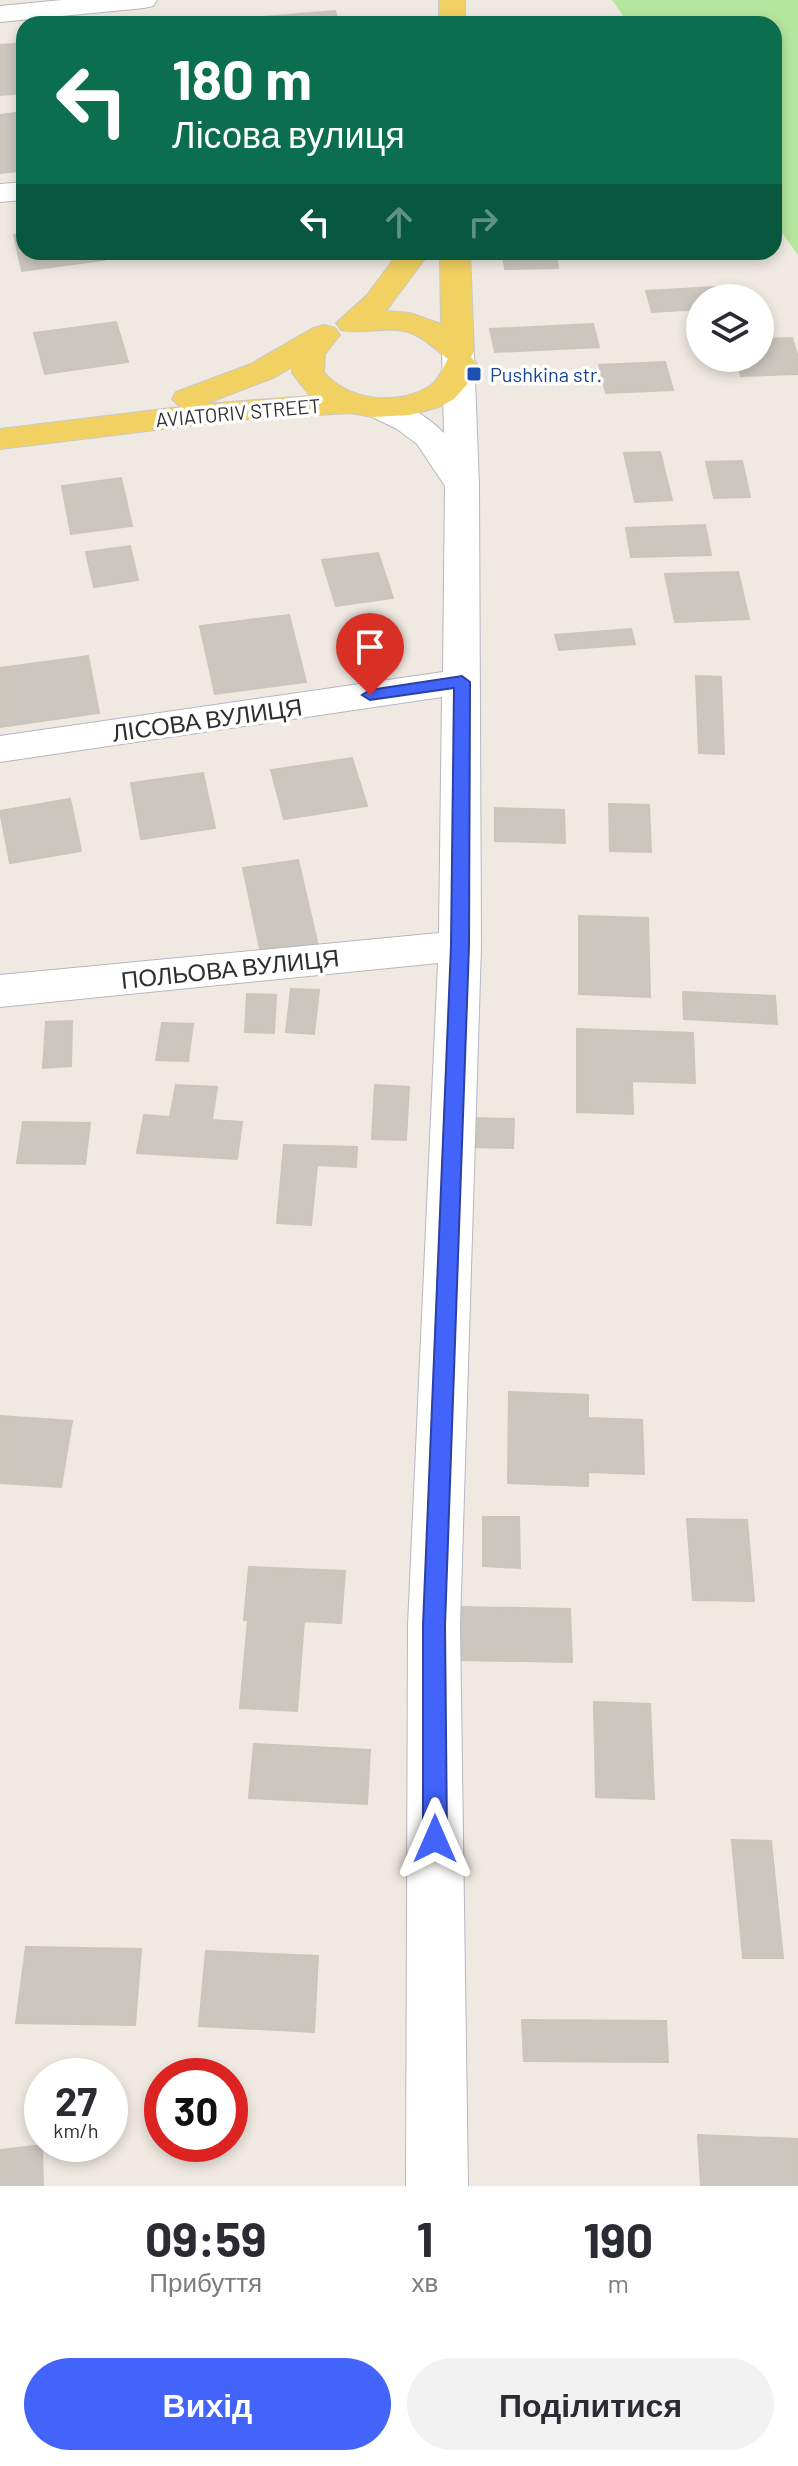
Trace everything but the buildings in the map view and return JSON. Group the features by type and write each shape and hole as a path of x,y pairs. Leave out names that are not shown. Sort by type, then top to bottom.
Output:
{"main road":[{"path":"409,260 378,302 309,353 308,373 323,391 364,405 409,405 437,395 454,381 459,358 455,260"},
{"path":"338,329 384,319 417,324 443,335 459,358"},
{"name":"AVIATORIV STREET","path":"126,422 262,371 338,329"},
{"name":"AVIATORIV STREET","path":"0,439 237,410 364,405"}],"street":[{"path":"0,14 144,0"},
{"path":"425,2183 434,1625 460,946 462,486 459,358"},
{"path":"364,405 415,423 437,445 462,486"},
{"name":"ЛІСОВА ВУЛИЦЯ","path":"0,749 462,682"},
{"name":"ПОЛЬОВА ВУЛИЦЯ","path":"0,991 460,946"}],"green space":[{"path":"612,0 798,0 798,255 782,233 782,16 623,16"}],"place":[{"name":"Pushkina str.","path":"474,374"}],"route":[{"path":"370,695 462,682 460,946 434,1625 435,1839"}]}
